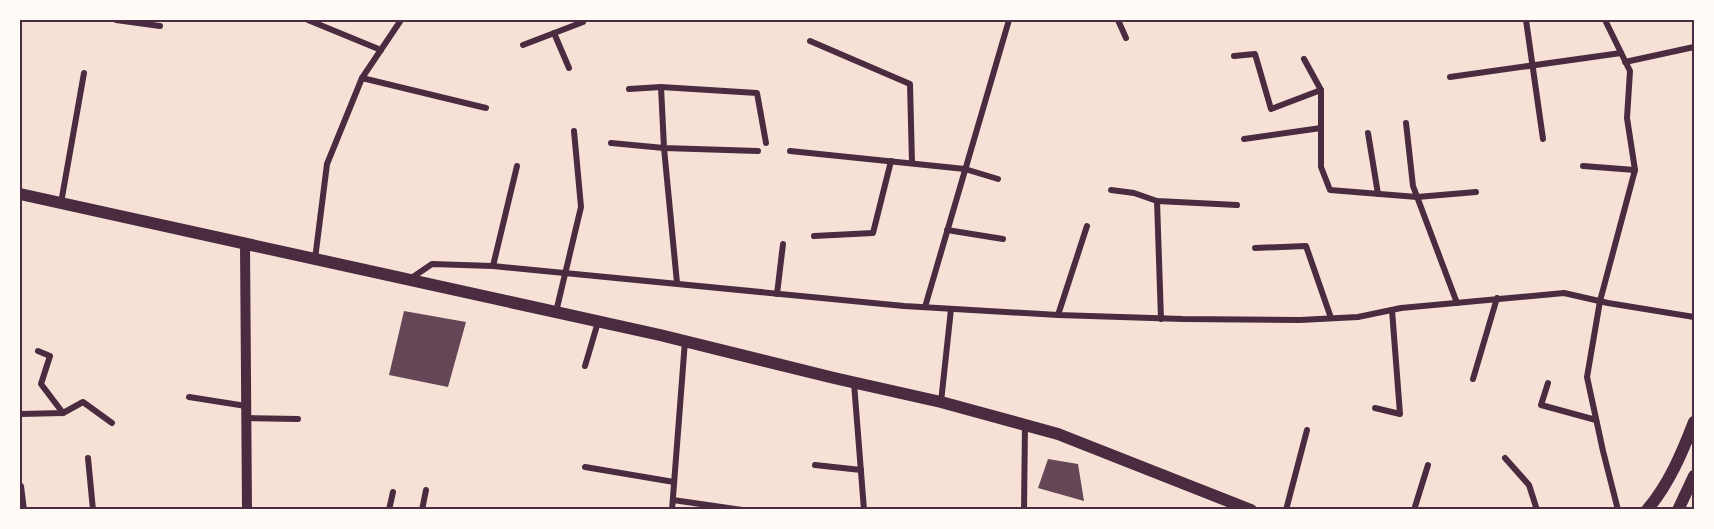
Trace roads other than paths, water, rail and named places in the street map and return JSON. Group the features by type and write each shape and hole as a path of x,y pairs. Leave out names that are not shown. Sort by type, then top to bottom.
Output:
{"main road":[{"path":"20,194 598,321 941,402 1058,434 1238,507 1251,510"},
{"path":"245,245 247,510"},
{"path":"1647,510 1660,495 1695,422"},
{"path":"1678,510 1695,476"}],"street":[{"path":"116,20 160,26"},
{"path":"308,20 381,50"},
{"path":"315,259 327,164 362,78 401,20"},
{"path":"523,45 585,20"},
{"path":"925,307 1009,20"},
{"path":"1118,20 1126,38"},
{"path":"1526,20 1543,139"},
{"path":"1605,20 1630,71 1626,118 1635,170 1600,301 1587,377 1618,510"},
{"path":"554,33 569,68"},
{"path":"810,41 910,84 912,163"},
{"path":"1625,62 1695,47"},
{"path":"1450,77 1621,53"},
{"path":"1234,56 1255,54 1271,109 1321,90"},
{"path":"1304,59 1321,90 1321,167 1330,190 1417,197 1476,192"},
{"path":"60,204 84,73"},
{"path":"362,78 486,108"},
{"path":"661,87 664,148 678,283"},
{"path":"629,88 661,87 757,93 766,143"},
{"path":"1406,123 1413,186 1457,303"},
{"path":"1244,139 1321,128"},
{"path":"556,312 581,207 574,131"},
{"path":"1368,133 1378,194"},
{"path":"611,143 664,148 758,151"},
{"path":"790,151 965,169 998,179"},
{"path":"814,236 873,233 891,160"},
{"path":"493,266 517,166"},
{"path":"1583,166 1635,170"},
{"path":"1111,190 1134,192 1156,201 1238,204"},
{"path":"1156,201 1161,319"},
{"path":"1058,315 1087,226"},
{"path":"947,230 1003,239"},
{"path":"777,294 783,243"},
{"path":"1255,248 1306,246 1331,318"},
{"path":"409,280 432,264 493,266 925,307 1161,319 1300,320 1358,317 1392,310 1564,293 1695,317"},
{"path":"1473,379 1497,298"},
{"path":"941,402 951,309"},
{"path":"1376,408 1400,414 1392,310"},
{"path":"585,366 598,321"},
{"path":"672,510 685,341"},
{"path":"38,351 51,356 41,384 63,413"},
{"path":"854,382 864,510"},
{"path":"1548,383 1541,405 1596,420"},
{"path":"189,397 246,406"},
{"path":"20,414 63,413 84,402 112,423"},
{"path":"246,418 297,418"},
{"path":"1024,510 1025,424"},
{"path":"1286,510 1306,430"},
{"path":"88,458 93,510"},
{"path":"1505,458 1529,485 1537,510"},
{"path":"815,465 861,470"},
{"path":"1414,510 1428,465"},
{"path":"585,467 674,482"},
{"path":"21,486 24,510"},
{"path":"422,510 426,490"},
{"path":"389,510 393,492"},
{"path":"673,500 742,510"}]}
